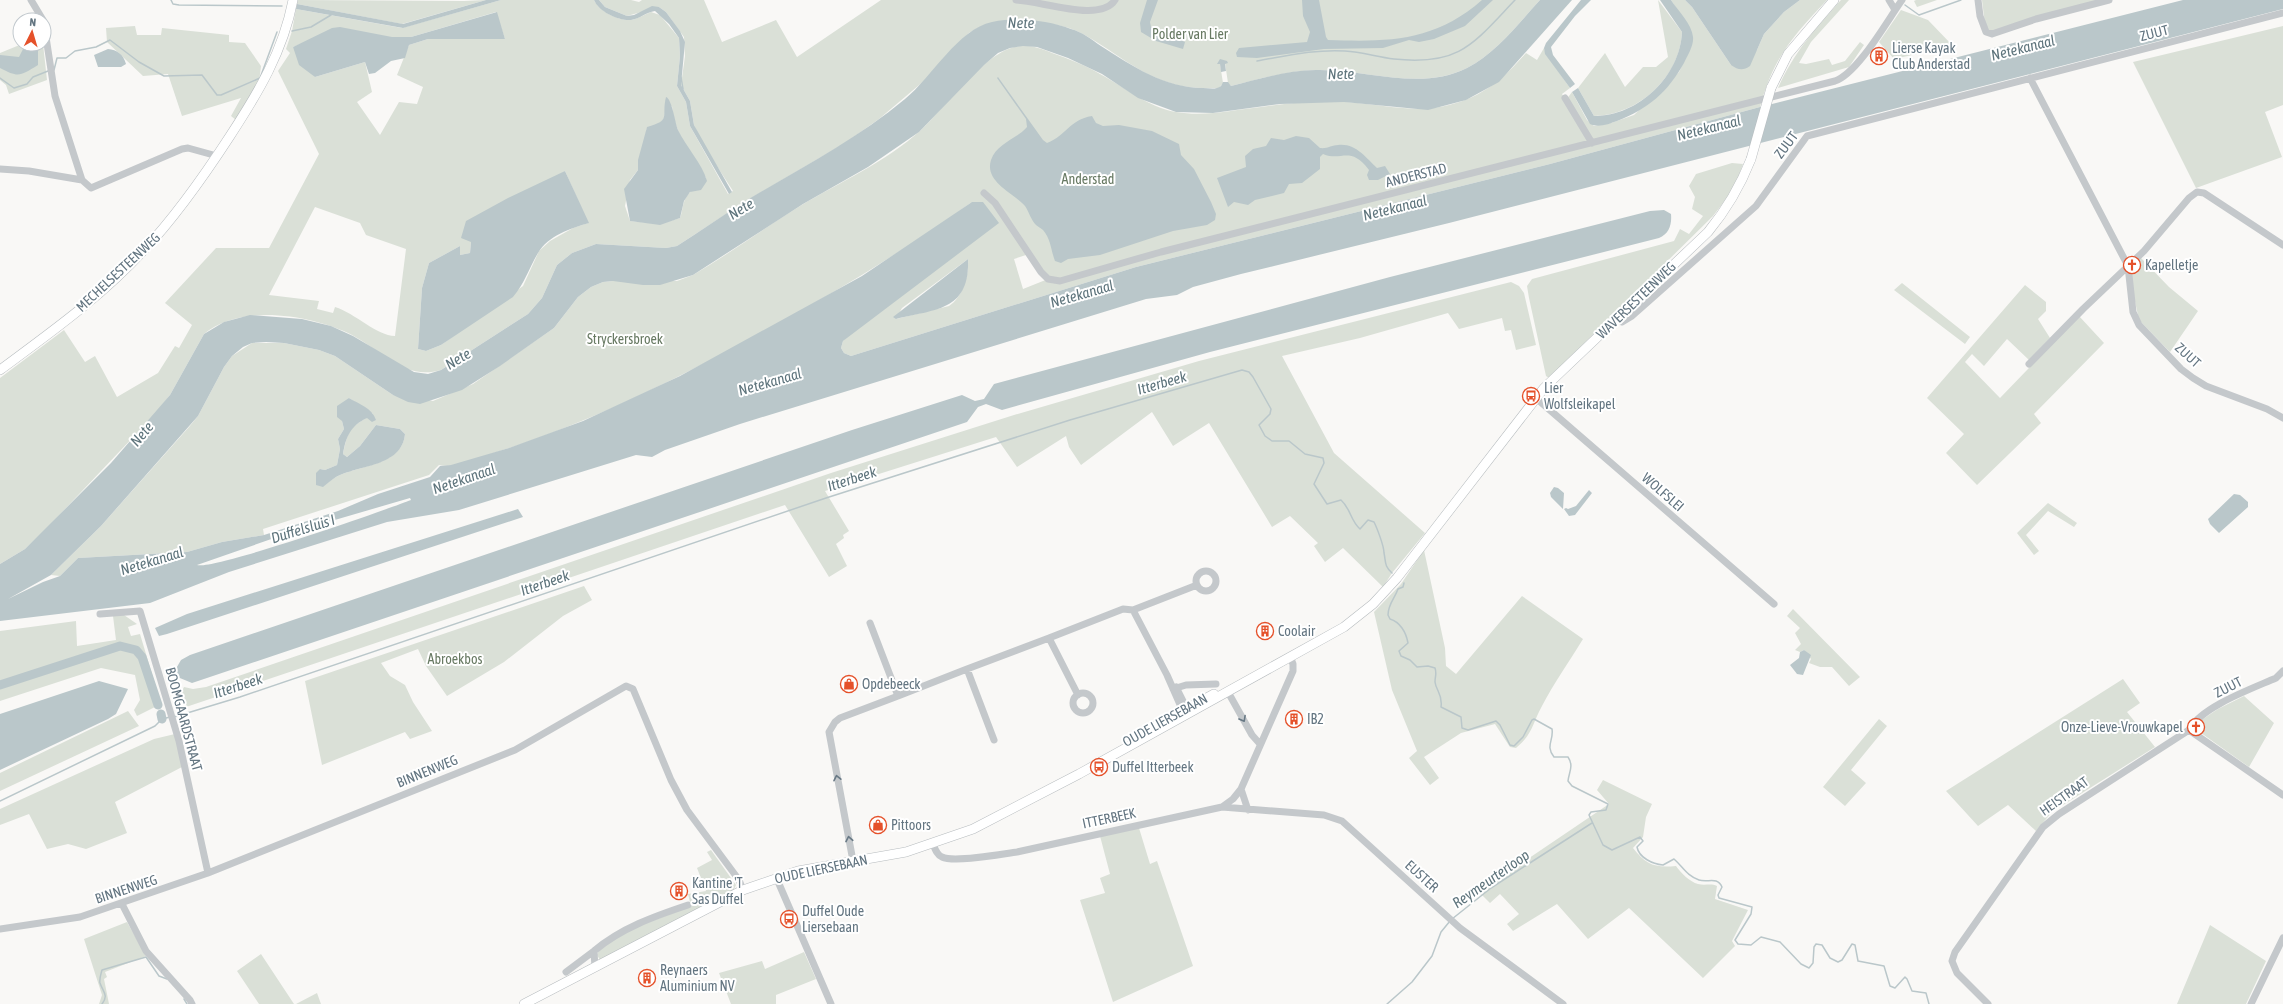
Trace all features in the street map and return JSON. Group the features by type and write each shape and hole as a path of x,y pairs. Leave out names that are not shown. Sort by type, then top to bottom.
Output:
{"main road":[{"name":"MECHELSESTEENWEG","path":"0,370 98,295 144,251 184,203 260,91 274,64 293,0"},
{"name":"WAVERSESTEENWEG","path":"1397,578 1536,398 1708,232 1727,210 1751,159 1771,88 1792,49 1834,0"},
{"name":"OUDE LIERSEBAAN","path":"1186,710 1228,692 1352,621 1372,604 1397,578"},
{"name":"OUDE LIERSEBAAN","path":"524,1004 743,890 806,869 906,852 973,829 1052,787 1092,760 1186,710 1261,673"}],"street":[{"path":"31,0 38,12"},
{"path":"1016,0 1039,2 1093,12 1109,7 1115,0"},
{"path":"1889,0 1895,10 1902,0"},
{"path":"1978,0 1982,25 1986,32 1992,34 2036,19 2109,0"},
{"name":"ANDERSTAD","path":"984,193 995,203 1041,272 1048,279 1060,281 1161,252 1835,82 1849,74 1895,10"},
{"name":"ZUUT","path":"1617,319 1622,322 1632,316 1756,206 1808,136 2283,13"},
{"path":"48,52 55,96 82,180 90,188 182,149 188,148 217,156"},
{"name":"ZUUT","path":"2030,78 2128,266 2131,300 2135,319 2181,369 2206,386 2266,409 2283,418"},
{"path":"1565,98 1592,143"},
{"path":"0,169 29,171 82,180"},
{"path":"2029,364 2144,251 2197,192 2204,193 2283,245"},
{"name":"WOLFSLEI","path":"1536,398 1774,604"},
{"path":"854,861 829,732 834,722 840,718 1123,608 1133,610 1197,585"},
{"path":"1133,610 1186,710"},
{"name":"BOOMGAARDSTRAAT","path":"100,614 140,611 179,741 208,874"},
{"path":"870,623 898,696"},
{"path":"1049,638 1078,695"},
{"path":"1222,808 1233,799 1241,789 1293,671 1293,664 1290,657"},
{"path":"966,669 994,740"},
{"name":"ZUUT","path":"2189,730 2193,722 2206,712 2276,678 2283,671"},
{"path":"1174,688 1216,684"},
{"name":"BINNENWEG","path":"0,929 80,917 208,874 515,750 626,686 634,689 671,780 687,810 739,880 743,890"},
{"path":"1228,692 1252,735 1260,744"},
{"path":"2189,730 2283,795"},
{"name":"HEISTRAAT","path":"1988,1004 1957,973 1952,961 1955,952 2043,827 2059,814 2189,730"},
{"path":"1241,789 1248,810"},
{"name":"ITTERBEEK","path":"933,844 938,854 946,858 984,856 1017,852 1222,808"},
{"name":"EUSTER","path":"1222,808 1324,814 1342,821 1460,928 1563,1004"},
{"path":"776,878 832,1004"},
{"path":"122,904 146,951 192,1004"},
{"path":"566,972 623,931 653,917 688,905"},
{"path":"2250,1004 2283,938"},
{"path":"594,951 595,968"}],"green space":[{"path":"298,0 486,0 402,24 297,4"},
{"name":"Polder van Lier","path":"501,0 594,0 600,8 621,19 631,20 651,12 660,15 679,38 680,56 677,86 686,102 690,126 728,194 733,191 702,143 694,125 690,101 681,85 685,56 684,37 666,12 659,7 627,16 605,7 599,0 631,0 639,2 642,0 704,0 722,42 776,20 797,57 881,0 1540,0 1497,46 1478,62 1449,75 1413,79 1338,71 1309,70 1275,75 1231,86 1228,83 1225,63 1227,61 1218,64 1220,64 1223,83 1219,88 1185,87 1156,78 1083,34 1069,28 1054,24 1024,21 1002,21 982,26 969,33 925,80 879,119 845,143 746,201 677,246 666,248 596,244 572,253 557,265 542,298 528,314 441,370 428,372 405,368 394,363 352,335 317,322 276,315 256,315 237,318 219,324 204,334 170,395 156,413 46,529 25,549 0,564 0,378 64,330 85,362 95,356 117,397 158,373 175,346 179,348 192,325 165,303 216,248 269,248 319,154 278,71 290,53 286,49 292,31 296,9 402,28","holes":["496,12 505,39 428,39 409,45 397,75 423,87 417,104 399,102 380,135 357,102 372,92 365,62 315,77 293,47 303,43 411,37","672,106 673,116 680,135 706,178 690,192 686,198 680,218 660,224 630,221 625,206 630,180 638,170 647,128 660,123 664,119 665,111","565,171 588,223 573,228 550,241 539,251 523,286 441,345 426,351 418,349 422,288 429,263 460,246 460,255 470,253 471,242","315,207 360,223 366,235 406,249 395,336 381,332 335,307 333,313 317,309 319,301 269,295"]},
{"path":"1658,0 1682,32 1674,64 1665,78 1641,101 1626,109 1611,114 1594,116 1578,88 1605,53 1625,87 1643,67 1656,67 1668,57"},
{"path":"1671,0 1685,0 1692,7 1731,65 1757,50 1764,34 1784,12 1800,0 1827,0 1794,37 1778,61 1765,90 1760,107 1550,164 1136,267 851,356 844,353 841,348 843,341 972,202 894,255 787,319 696,368 565,428 468,462 445,466 439,465 429,475 263,529 264,535 222,542 187,552 78,558 60,576 51,575 101,526 189,427 198,416 224,367 232,356 252,343 284,343 319,350 335,356 393,395 433,401 473,384 554,328 578,297 591,287 603,282 613,281 677,281 693,275 800,206 878,162 921,130 980,68 994,57 1007,50 1024,46 1044,50 1089,68 1155,106 1176,112 1197,114 1282,104 1335,101 1410,109 1436,108 1461,101 1483,92 1509,71 1526,53 1537,60 1544,48 1546,54 1570,88 1562,94 1566,100 1572,92 1587,120 1594,126 1611,123 1634,115 1679,72 1691,47 1680,14","holes":["1029,254 1048,279 1023,289 1014,259","968,259 964,285 958,297 949,306 896,319 902,308","349,398 373,414 355,425 349,433 343,454 347,457 360,446 376,425 400,429 405,434 402,445 396,453 388,459 345,473 323,486 320,469 325,470 337,465 340,449 338,439 344,429 342,421"]},
{"path":"1841,0 1849,0 1811,42 1799,63 1806,64 1829,59 1832,65 1845,61 1860,42 1864,45 1849,67 1778,88 1798,52"},
{"path":"1937,0 1917,7 1914,1"},
{"path":"1982,0 2102,0 1995,31 1988,30 1985,24"},
{"path":"1901,10 1928,20 1953,46 1894,59 1879,42"},
{"path":"135,26 137,35 161,35 162,28 229,35 229,42 245,43 261,66 259,82 236,120 231,116 241,98 182,116 168,74 143,76 107,42 106,28"},
{"path":"2283,26 2283,105 2265,112 2282,157 2196,188 2133,62"},
{"path":"12,48 12,52 44,52 47,80 9,94 6,85 0,80 0,53"},
{"path":"1732,163 1743,164 1734,189 1713,216 1549,378 1546,376 1527,286 1532,279 1674,241 1680,229 1689,234 1703,216 1692,209 1695,197 1689,186 1696,174"},
{"path":"2141,258 2169,287 2198,311 2170,352 2139,320 2133,292 2131,268"},
{"path":"1511,282 1519,286 1524,293 1536,345 1516,350 1511,330 1505,331 1502,318 1459,329 1448,313 1360,338 1282,356 1334,453 1425,533 1392,573 1383,587 1343,548 1325,562 1314,546 1318,543 1290,516 1272,527 1209,423 1173,446 1152,412 1081,465 1069,447 1066,436 1017,467 996,437 825,491 849,531 843,535 844,538 836,544 847,566 829,577 785,505 186,707 182,704 180,695 184,687 193,689 206,687 831,473 1014,415 1199,361"},
{"path":"1902,283 1970,337 1965,344 1894,290"},
{"path":"2025,285 2046,302 2046,311 2038,319 2050,338 2029,360 2007,339 1984,366 1972,354 1965,362 2000,398 2079,316 2104,343 2034,414 2041,423 1977,485 1946,453 1964,434 1927,398"},
{"path":"2048,503 2077,523 2074,527 2048,511 2026,535 2039,551 2034,555 2017,533"},
{"path":"1424,550 1445,648 1446,666 1456,674 1522,596 1583,639 1552,689 1532,728 1522,743 1516,748 1510,747 1495,724 1461,733 1424,757 1439,778 1430,785 1409,758 1417,751 1392,690 1374,612 1401,584"},
{"name":"Abroekbos","path":"584,586 592,600 563,616 504,662 447,696 426,666 418,649 381,663 390,676 405,685 413,702 432,731 410,739 405,732 322,765 305,681"},
{"path":"1793,609 1860,677 1849,686 1832,667 1820,667 1809,663 1811,659 1804,650 1800,652 1795,650 1801,644 1795,633 1800,628 1787,616"},
{"path":"124,615 137,624 128,627 131,636 140,634 161,704 137,716 134,710 140,700 135,675 101,668 0,701 0,631 76,621 77,646 116,640 113,616"},
{"path":"2123,679 2140,703 2127,712 2155,747 2052,812 2036,831 2008,805 1978,826 1946,791"},
{"path":"2244,696 2274,723 2249,767 2194,728 2194,725 2218,709"},
{"path":"128,711 139,726 0,791 0,773"},
{"path":"1879,719 1887,726 1851,770 1866,783 1845,806 1823,787"},
{"path":"175,734 182,767 115,802 127,833 86,849 68,844 47,849 29,814 0,825 0,809 154,739"},
{"path":"1603,780 1652,804 1646,817 1643,837 1633,848 1642,858 1657,866 1676,866 1686,877 1695,883 1717,886 1715,899 1748,910 1732,941 1735,946 1703,978 1629,908 1588,939 1557,904 1513,931 1507,924 1519,914 1500,894 1490,903 1479,892 1609,804 1597,790"},
{"path":"1139,828 1150,864 1157,861 1193,966 1113,1002 1080,900 1105,893 1100,878 1110,874 1100,836"},
{"path":"711,850 736,885 733,891 600,960 597,955 604,946 616,937 632,929 702,902 713,896 690,902 688,894 706,891 697,868 712,860 707,852"},
{"path":"127,922 146,956 105,972 107,977 104,979 109,1004 99,1004 102,995 84,939"},
{"path":"2210,925 2266,961 2246,1004 2177,1004"},
{"path":"804,952 816,979 776,995 776,1004 731,1004 719,973 762,961 765,969"},
{"path":"261,954 294,1004 259,1004 237,971"},
{"path":"317,993 321,1004 296,1004"}],"water":[{"path":"486,0 501,0 403,28 296,9 297,4 403,24"},
{"path":"594,0 599,0 605,7 627,16 634,15 652,6 659,7 666,12 680,31 685,42 681,85 690,101 694,125 732,192 729,194 690,126 686,102 677,86 680,56 679,38 669,24 655,11 631,20 621,19 605,12"},
{"path":"1147,0 1158,0 1150,22 1151,27 1185,42 1183,49 1156,41 1141,32 1140,23"},
{"path":"1302,0 1319,0 1326,37 1328,40 1350,41 1390,39 1428,32 1464,14 1482,0 1493,0 1465,26 1434,39 1419,42 1409,40 1383,48 1324,49 1257,58 1237,57 1236,53 1239,48 1307,42 1310,32 1303,16"},
{"path":"1540,0 1572,0 1499,82 1466,100 1428,110 1344,102 1280,104 1213,113 1176,112 1138,98 1102,74 1068,58 1037,47 1023,46 1010,48 998,53 984,65 919,132 868,167 803,204 693,275 660,285 643,285 613,281 603,282 591,287 578,297 554,328 500,366 462,390 420,404 408,402 393,395 335,356 319,350 284,343 252,343 243,347 232,356 224,367 198,416 101,526 51,575 8,599 43,582 60,576 78,558 187,552 222,542 264,535 338,511 378,494 430,477 440,466 451,465 509,448 583,421 680,376 862,276 972,202 983,202 999,223 843,341 841,348 844,353 851,356 1136,267 1550,164 1760,107 2183,0 2283,0 2283,9 1449,223 1241,274 1193,287 1177,295 1146,299 740,424 665,450 652,457 636,455 459,510 387,522 229,572 150,603 0,621 0,564 25,549 111,463 170,395 204,334 224,322 250,315 302,319 331,326 353,336 414,372 428,374 441,370 528,314 542,298 557,265 572,253 596,244 666,248 677,246 747,200 848,140 887,114 915,90 946,55 968,34 980,26 992,22 1002,20 1032,20 1052,23 1083,34 1137,68 1162,80 1189,87 1217,88 1221,86 1223,82 1228,82 1231,86 1275,75 1309,70 1338,71 1413,79 1450,75 1478,62 1488,54","holes":["410,498 411,500 368,516 265,550 210,564 197,565 280,536"]},
{"path":"1581,0 1591,0 1575,16 1551,47 1553,55 1575,84 1570,88 1545,54 1544,48 1546,43"},
{"path":"1660,0 1671,0 1687,22 1692,32 1693,43 1684,63 1671,83 1648,105 1611,123 1600,126 1590,124 1572,92 1578,88 1594,116 1611,114 1626,109 1641,101 1665,78 1674,64 1682,32"},
{"path":"1685,0 1800,0 1784,12 1764,34 1750,66 1745,69 1740,69 1731,65 1692,7"},
{"path":"497,12 505,39 428,39 409,45 405,58 391,61 375,73 369,74 365,62 315,77 299,65 293,47 332,28 340,27 392,37 411,37"},
{"path":"108,49 119,53 126,64 121,67 98,67 94,55"},
{"path":"22,52 38,52 38,65 27,72 19,74 11,73 0,68 0,55 19,57"},
{"path":"1220,59 1227,61 1228,63 1225,64 1226,71 1221,72 1220,64 1217,64"},
{"path":"998,77 1043,140 1047,143 1054,140 1078,121 1092,116 1096,123 1103,126 1119,125 1152,131 1179,144 1181,155 1194,169 1211,202 1216,214 1215,220 1207,225 1173,231 1100,255 1068,259 1061,263 1055,261 1046,234 1034,223 1025,206 1001,186 992,175 990,168 991,160 994,154 1002,145 1018,135 1027,127 1026,119 997,78"},
{"path":"666,97 672,106 678,130 698,161 707,181 701,190 690,192 684,201 680,218 660,225 630,221 624,189 638,170 638,160 647,127 655,125 663,120"},
{"path":"1296,136 1309,138 1320,148 1338,145 1350,146 1365,156 1377,168 1385,166 1390,174 1378,180 1369,180 1367,175 1369,170 1356,158 1351,156 1330,156 1323,154 1320,157 1320,169 1302,183 1289,184 1284,193 1255,200 1248,205 1234,202 1228,207 1217,178 1246,167 1245,156 1253,149 1266,146 1271,138 1284,140"},
{"path":"565,171 589,223 575,227 554,237 542,247 521,286 513,297 441,345 426,351 418,349 422,288 429,263 460,246 460,255 470,253 471,242 461,238 466,221 508,198"},
{"path":"1664,210 1671,214 1671,222 1667,232 1659,238 1210,352 1002,410 986,404 978,407 967,422 201,680 192,683 175,676 174,672 181,660 190,655 852,430 962,395 975,401 984,399 994,384 1390,277 1650,211"},
{"path":"968,259 967,276 963,289 957,298 948,305 924,313 896,319 893,317"},
{"path":"349,398 372,412 376,420 372,422 367,418 353,428 347,437 343,454 347,457 360,446 376,425 400,429 405,434 402,445 396,453 388,459 345,473 336,477 323,487 316,485 316,473 320,469 325,470 337,465 340,449 338,439 344,429 342,421 337,417 337,406"},
{"path":"1554,487 1558,488 1564,493 1563,509 1551,497 1550,493"},
{"path":"1589,490 1592,493 1575,515 1569,516 1564,509 1576,506"},
{"path":"2234,494 2240,495 2248,502 2248,507 2219,533 2210,524 2208,519"},
{"path":"518,509 523,517 167,634 159,636 155,628 187,614"},
{"path":"1804,650 1811,655 1803,675 1797,674 1790,665 1799,658 1800,652"},
{"path":"99,681 128,689 116,714 0,770 0,714"}],"waterway":[{"path":"171,0 173,4 179,5 282,6"},
{"path":"1257,61 1301,53 1323,51 1357,52 1394,59 1435,59 1464,49 1488,29 1515,0"},
{"path":"1905,5 1919,15 1961,0"},
{"path":"292,31 311,27 331,15"},
{"path":"54,70 57,58 66,58 75,51 96,47 110,40 139,62 164,76 202,75 217,95 221,95 260,78 277,32"},
{"path":"0,78 14,88 27,84 33,77 48,71"},
{"path":"681,77 683,89"},
{"name":"Itterbeek","path":"174,717 240,697 826,498 1070,420 1242,370 1249,372 1253,377 1271,409 1270,414 1259,425 1265,436 1272,441 1289,441 1305,454 1323,458 1324,463 1314,484 1327,504 1341,500 1360,529 1368,520 1374,522 1382,542 1386,566 1392,573"},
{"name":"Itterbeek","path":"1404,583 1403,587 1398,589 1388,611 1390,619 1397,622 1404,631 1407,639 1408,643 1399,651 1401,656 1410,660 1417,667 1428,666 1435,668 1435,682 1441,699 1441,707 1461,717 1462,728 1468,730 1496,721 1500,725 1510,745 1514,746 1523,737 1534,719 1552,729 1550,746 1551,753 1554,757 1568,757 1571,763 1568,781 1572,786 1608,804 1606,810 1591,812 1589,815 1603,845 1612,850 1640,837 1643,841 1637,847 1638,851 1647,860 1663,865 1674,859 1688,874 1695,878 1702,881 1712,880 1718,882 1722,887 1718,895 1719,898 1752,907 1751,914 1735,940 1738,944 1751,945 1761,937 1780,942 1801,964 1809,968 1813,963 1814,947 1816,944 1822,945 1830,958 1838,962 1842,960 1852,944 1855,945 1858,961 1884,966 1890,986 1895,988 1905,977 1912,991 1926,993 1929,1004"},
{"path":"0,685 120,646 136,650 142,657 158,705"},
{"name":"Itterbeek","path":"161,714 162,719"},
{"path":"0,801 155,726 162,719 170,717"},
{"name":"Reymeurterloop","path":"1452,919 1491,888 1592,823"},
{"name":"Reymeurterloop","path":"1387,1004 1412,982 1432,956 1441,932 1450,921"},
{"path":"102,1004 105,998 100,981 102,970 146,957 159,976 167,979"},
{"path":"184,999 187,1004"}],"place":[{"name":"Lierse Kayak Club Anderstad","path":"1879,56"},
{"name":"Kapelletje","path":"2132,265"},
{"name":"Lier Wolfsleikapel","path":"1531,396"},
{"name":"Coolair","path":"1265,631"},
{"name":"Opdebeeck","path":"849,684"},
{"name":"IB2","path":"1294,719"},
{"name":"Onze-Lieve-Vrouwkapel","path":"2196,727"},
{"name":"Duffel Itterbeek","path":"1099,767"},
{"name":"Pittoors","path":"878,825"},
{"name":"Kantine 'T Sas Duffel","path":"679,891"},
{"name":"Duffel Oude Liersebaan","path":"789,919"},
{"name":"Reynaers Aluminium NV","path":"647,978"}],"water label":[{"name":"Nete","path":"1021,23"},
{"name":"Netekanaal","path":"2023,48"},
{"name":"Nete","path":"1341,74"},
{"name":"Netekanaal","path":"1709,128"},
{"name":"Netekanaal","path":"1395,208"},
{"name":"Nete","path":"741,209"},
{"name":"Netekanaal","path":"1082,294"},
{"name":"Nete","path":"458,359"},
{"name":"Netekanaal","path":"770,382"},
{"name":"Nete","path":"142,434"},
{"name":"Netekanaal","path":"464,479"},
{"name":"Duffelsluis I","path":"303,529"},
{"name":"Netekanaal","path":"152,561"}],"park label":[{"name":"Anderstad","path":"1088,179"},
{"name":"Stryckersbroek","path":"625,339"}]}
